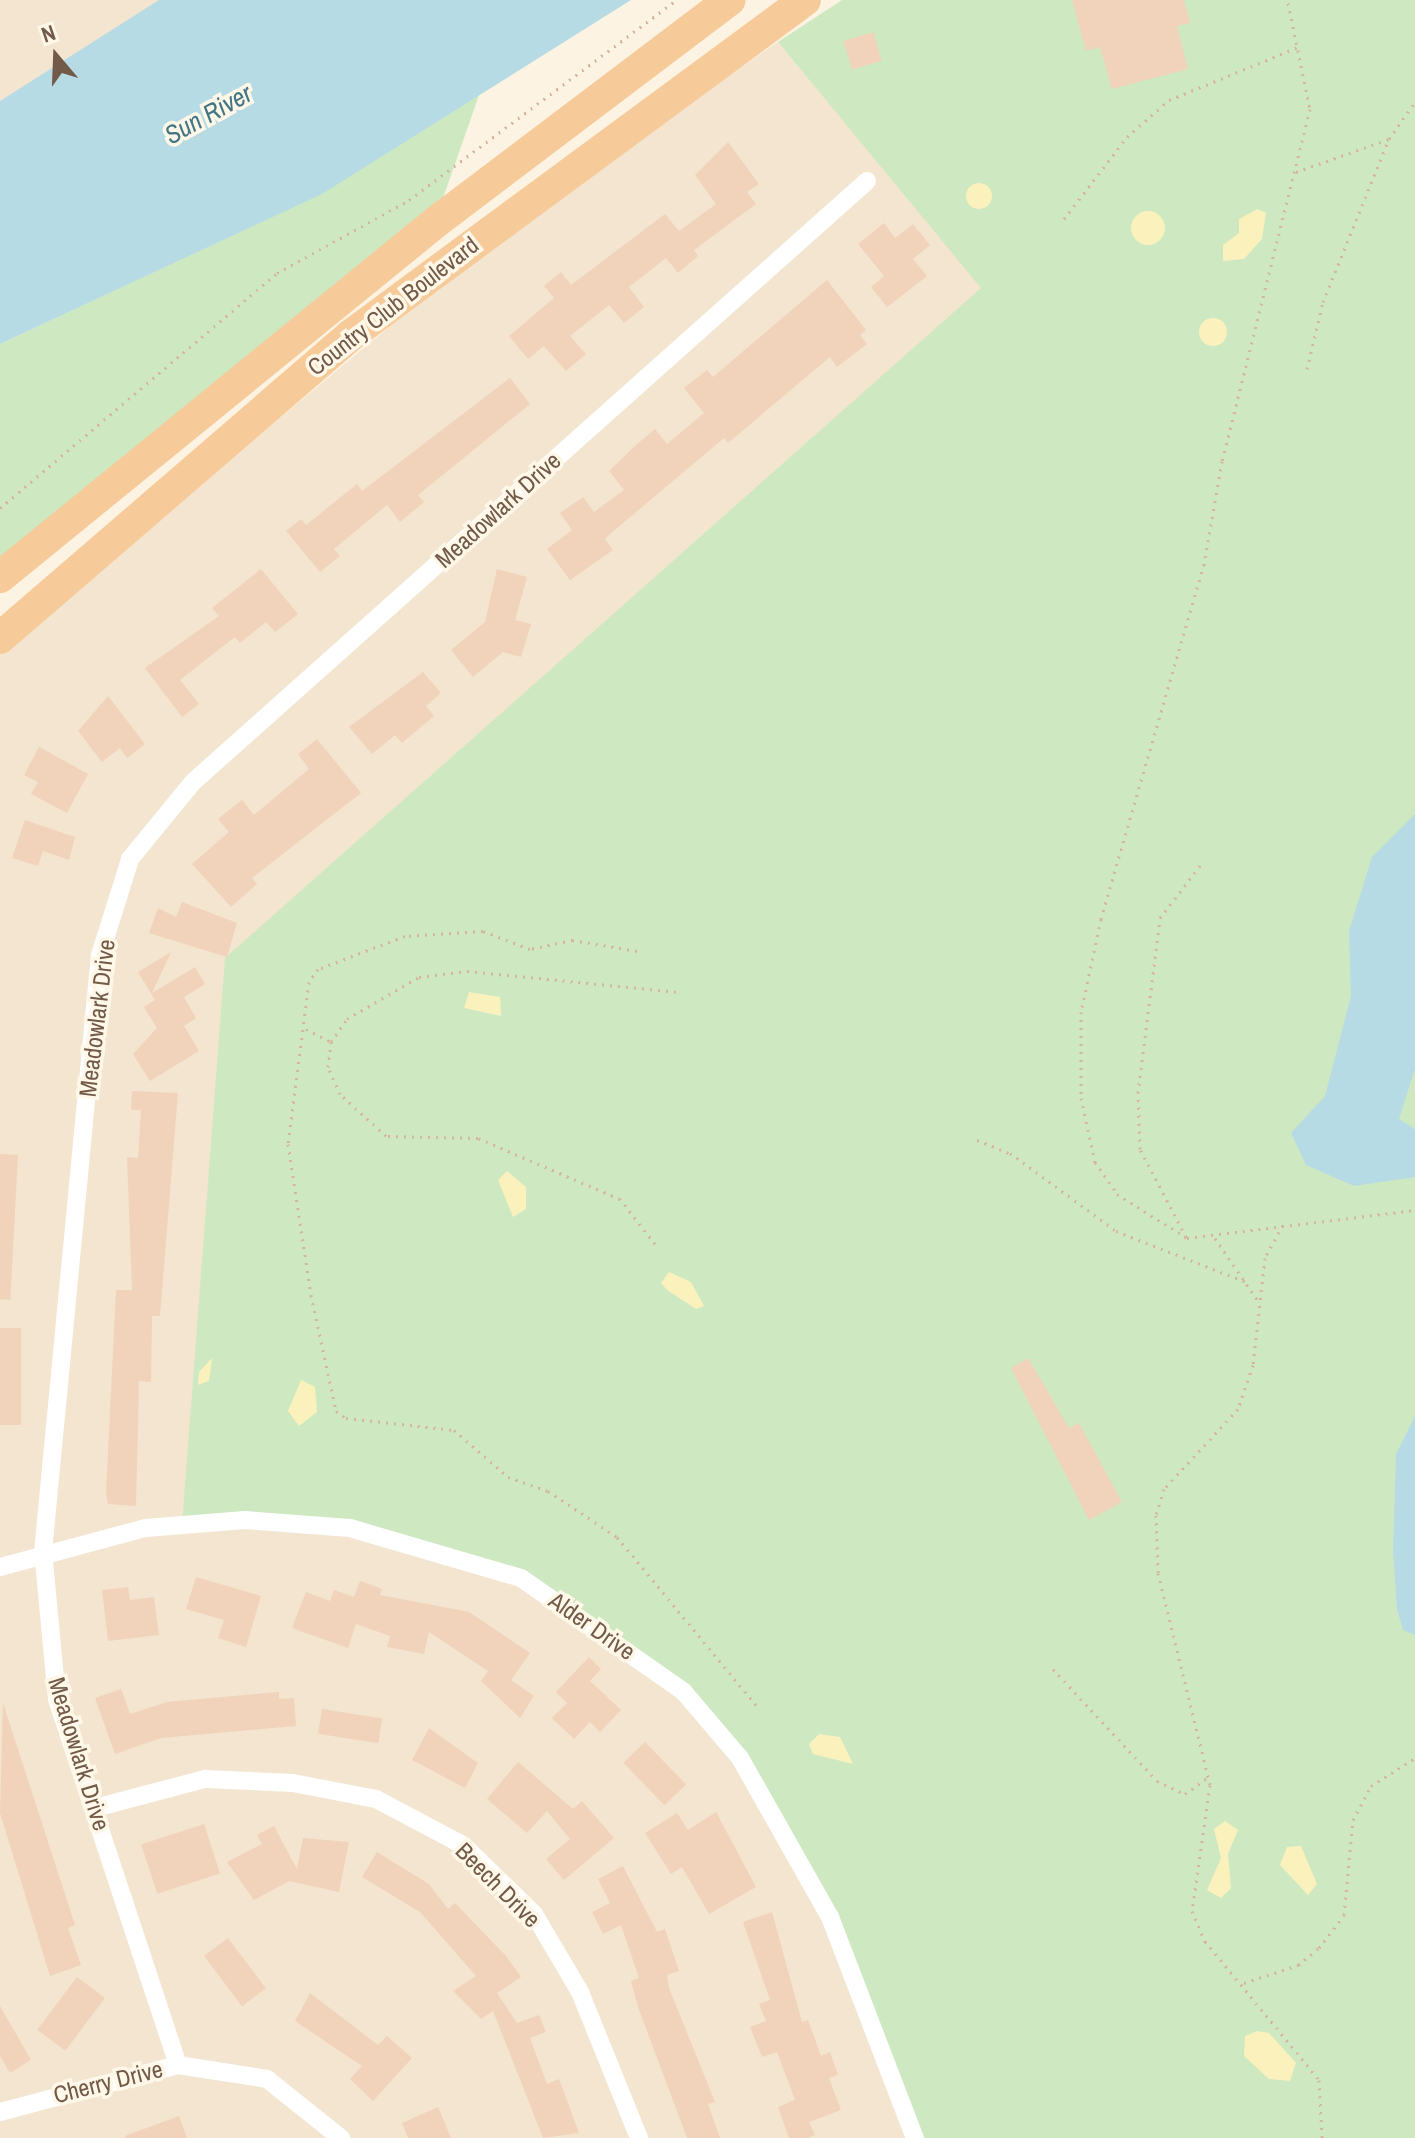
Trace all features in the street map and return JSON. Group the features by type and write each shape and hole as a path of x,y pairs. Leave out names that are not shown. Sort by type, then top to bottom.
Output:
{"highway":[{"name":"Country Club Boulevard","path":"0,577 436,222 730,0"},
{"name":"Country Club Boulevard","path":"0,638 351,335 805,0"}],"street":[{"name":"Meadowlark Drive","path":"178,2065 57,1699 43,1552 100,955 130,859 193,782 867,181"},
{"name":"Alder Drive","path":"0,1567 43,1552 146,1528 229,1521 350,1528 521,1578 592,1623 683,1691 740,1758 830,1917 915,2138"},
{"name":"Beech Drive","path":"95,1808 205,1779 293,1783 376,1799 463,1845 534,1914 580,1992 639,2138"},
{"name":"Cherry Drive","path":"0,2112 178,2065 267,2079 341,2138"}],"path":[{"path":"0,508 277,273 409,200 676,0"},
{"path":"1288,3 1310,109 1222,461 1204,564 1081,1012 1081,1098 1095,1162 1117,1194 1186,1237 1214,1237 1284,1224 1415,1210"},
{"path":"1064,219 1127,137 1169,100 1298,47"},
{"path":"1307,369 1323,302 1389,139 1415,102"},
{"path":"1296,172 1389,139"},
{"path":"1186,1237 1140,1149 1138,1093 1160,918 1202,863"},
{"path":"637,951 573,940 530,949 483,931 405,936 318,969 309,982 306,1029 288,1144 336,1411 346,1418 454,1430 508,1477 548,1491 617,1537 760,1710"},
{"path":"655,1244 620,1199 478,1138 386,1136 340,1094 328,1067 331,1042 366,1004 419,977 467,971 676,992"},
{"path":"306,1029 331,1042"},
{"path":"977,1140 1010,1153 1116,1231 1249,1283"},
{"path":"1284,1224 1265,1258 1253,1365 1238,1409 1164,1489 1156,1515 1167,1631 1201,1724 1209,1777 1192,1911 1205,1941 1244,1983 1319,2080 1322,2138"},
{"path":"1214,1237 1249,1283 1260,1304"},
{"path":"1053,1669 1157,1781 1185,1794 1209,1777"},
{"path":"1244,1983 1298,1965 1319,1948 1344,1915 1353,1820 1371,1786 1415,1758"}],"shaded area":[{"path":"0,0 202,0 0,133"},
{"path":"778,42 984,290 350,1528 521,1578 683,1691 801,1857 915,2138 0,2138 0,652 511,225"}],"green space":[{"path":"842,0 1415,0 1415,2138 915,2138 801,1857 683,1691 521,1578 350,1528 182,1525 225,958 981,288 778,42"},
{"path":"479,95 441,204 0,567 0,344 321,194"}],"sand":[{"path":"979,183 988,187 992,196 988,205 979,209 970,205 966,196 970,187"},
{"path":"1257,209 1266,213 1262,239 1244,259 1223,261 1223,245 1239,233 1239,219"},
{"path":"1148,211 1160,216 1165,228 1160,240 1148,245 1136,240 1131,228 1136,216"},
{"path":"1213,318 1223,322 1227,332 1223,342 1213,346 1203,342 1199,332 1203,322"},
{"path":"469,992 500,997 501,1016 464,1008"},
{"path":"507,1171 526,1187 526,1209 513,1217 498,1180"},
{"path":"669,1272 691,1282 704,1306 696,1309 667,1290 661,1283"},
{"path":"212,1358 209,1381 198,1385 199,1372"},
{"path":"301,1380 315,1387 317,1412 299,1426 288,1411"},
{"path":"819,1734 840,1737 853,1764 813,1754 809,1744"},
{"path":"1225,1821 1238,1830 1228,1854 1231,1888 1221,1898 1207,1890 1221,1858 1214,1829"},
{"path":"1301,1846 1317,1884 1308,1895 1280,1865 1287,1847"},
{"path":"1257,2031 1269,2033 1296,2063 1290,2081 1269,2079 1244,2056 1245,2036"}],"water":[{"name":"Sun River","path":"159,0 631,0 322,194 0,344 0,101"},
{"path":"1415,814 1415,1069 1399,1119 1415,1129 1415,1177 1354,1186 1306,1165 1291,1133 1325,1096 1351,996 1349,931 1372,857"},
{"path":"1415,1416 1415,1635 1403,1630 1397,1609 1393,1550 1396,1454"}],"building":[{"path":"1072,0 1184,0 1190,23 1177,26 1188,69 1112,89 1100,47 1086,51"},
{"path":"873,32 882,61 852,70 843,41"},
{"path":"728,142 759,184 747,192 756,204 694,250 698,256 678,273 666,258 629,287 644,307 624,323 609,305 570,336 586,354 566,371 544,346 528,359 509,336 554,298 544,286 561,272 571,285 665,214 679,231 716,204 695,175"},
{"path":"884,223 895,238 913,224 930,245 913,259 927,276 887,307 871,287 884,276 858,244"},
{"path":"827,280 866,330 860,335 867,344 837,367 830,357 728,443 724,438 605,539 613,550 570,580 547,549 572,530 560,513 583,497 594,512 624,490 609,471 636,445 655,429 667,444 704,413 684,388 707,370 713,377"},
{"path":"510,378 530,404 418,495 424,502 400,522 387,505 334,549 340,556 320,572 286,531 301,519 306,525 357,484 362,491"},
{"path":"261,569 298,614 275,632 266,622 240,643 235,637 180,680 199,704 182,717 145,668 219,616 212,608"},
{"path":"497,569 527,577 515,620 531,624 521,657 503,652 473,677 451,650 485,622"},
{"path":"423,672 441,693 426,706 434,716 402,743 395,735 372,754 349,727"},
{"path":"108,696 145,744 127,758 120,748 102,762 78,731"},
{"path":"317,739 361,793 252,878 257,884 231,907 192,864 229,832 218,819 242,800 254,815 309,769 298,754"},
{"path":"39,747 88,774 67,813 31,794 38,782 24,775"},
{"path":"25,820 75,837 69,860 43,851 38,866 12,858"},
{"path":"182,902 237,923 227,957 149,933 158,908 176,917"},
{"path":"171,952 152,993 195,967 205,984 184,997 196,1018 184,1026 199,1051 150,1081 133,1054 157,1028 144,1007 155,1000 138,972"},
{"path":"132,1091 178,1093 160,1316 152,1316 151,1382 139,1381 136,1506 108,1504 106,1493 116,1290 132,1290 127,1157 138,1158 141,1110 131,1110"},
{"path":"0,1154 18,1155 10,1300 0,1299"},
{"path":"0,1328 21,1328 21,1425 0,1425"},
{"path":"1028,1358 1069,1428 1079,1423 1122,1502 1089,1520 1011,1368"},
{"path":"196,1577 261,1596 246,1647 218,1638 224,1620 186,1609"},
{"path":"360,1581 382,1589 380,1595 469,1612 530,1653 511,1680 534,1696 520,1718 481,1681 488,1671 429,1632 424,1654 387,1647 390,1636 356,1624 348,1648 292,1628 306,1592 330,1601 334,1590 354,1597"},
{"path":"128,1587 130,1600 154,1597 159,1635 108,1641 102,1590"},
{"path":"589,1657 601,1669 590,1681 621,1710 600,1732 590,1722 574,1739 552,1718 567,1703 556,1692"},
{"path":"121,1689 130,1714 167,1702 279,1692 279,1699 294,1698 296,1726 161,1738 115,1754 95,1698"},
{"path":"3,1703 75,1925 68,1928 81,1965 50,1976 0,1813"},
{"path":"322,1709 382,1719 378,1743 318,1734"},
{"path":"429,1728 478,1763 465,1788 412,1760"},
{"path":"645,1742 686,1784 664,1805 623,1763"},
{"path":"518,1762 573,1809 582,1801 614,1838 564,1880 546,1859 570,1839 547,1811 527,1833 487,1799"},
{"path":"716,1812 756,1887 709,1914 682,1867 671,1874 645,1833 677,1813 688,1830"},
{"path":"204,1824 220,1873 157,1894 141,1844"},
{"path":"274,1826 297,1869 303,1838 349,1842 339,1892 289,1881 254,1900 227,1862 262,1844 257,1835"},
{"path":"377,1852 429,1884 448,1909 455,1903 506,1956 521,1977 497,1993 517,2023 539,2015 546,2032 530,2038 547,2084 559,2079 579,2133 543,2138 493,2011 481,2019 453,1991 476,1976 420,1912 362,1877"},
{"path":"623,1866 657,1932 665,1929 679,1971 667,1975 669,1988 715,2102 708,2104 720,2138 687,2138 639,2010 631,1981 639,1978 621,1925 603,1934 592,1912 610,1903 598,1879"},
{"path":"772,1912 802,2022 808,2020 821,2056 830,2052 838,2075 829,2078 841,2110 809,2122 815,2135 807,2138 789,2138 778,2107 795,2100 777,2052 762,2057 750,2027 766,2021 759,2004 770,2000 743,1922"},
{"path":"228,1938 266,1988 242,2006 204,1956"},
{"path":"77,1977 105,1998 65,2051 37,2030"},
{"path":"310,1993 378,2045 387,2036 412,2058 373,2101 350,2079 362,2066 295,2021"},
{"path":"0,2006 31,2060 10,2073 0,2056"},
{"path":"438,2107 451,2138 408,2138 402,2123"},
{"path":"179,2116 187,2138 125,2138 125,2136"}]}
